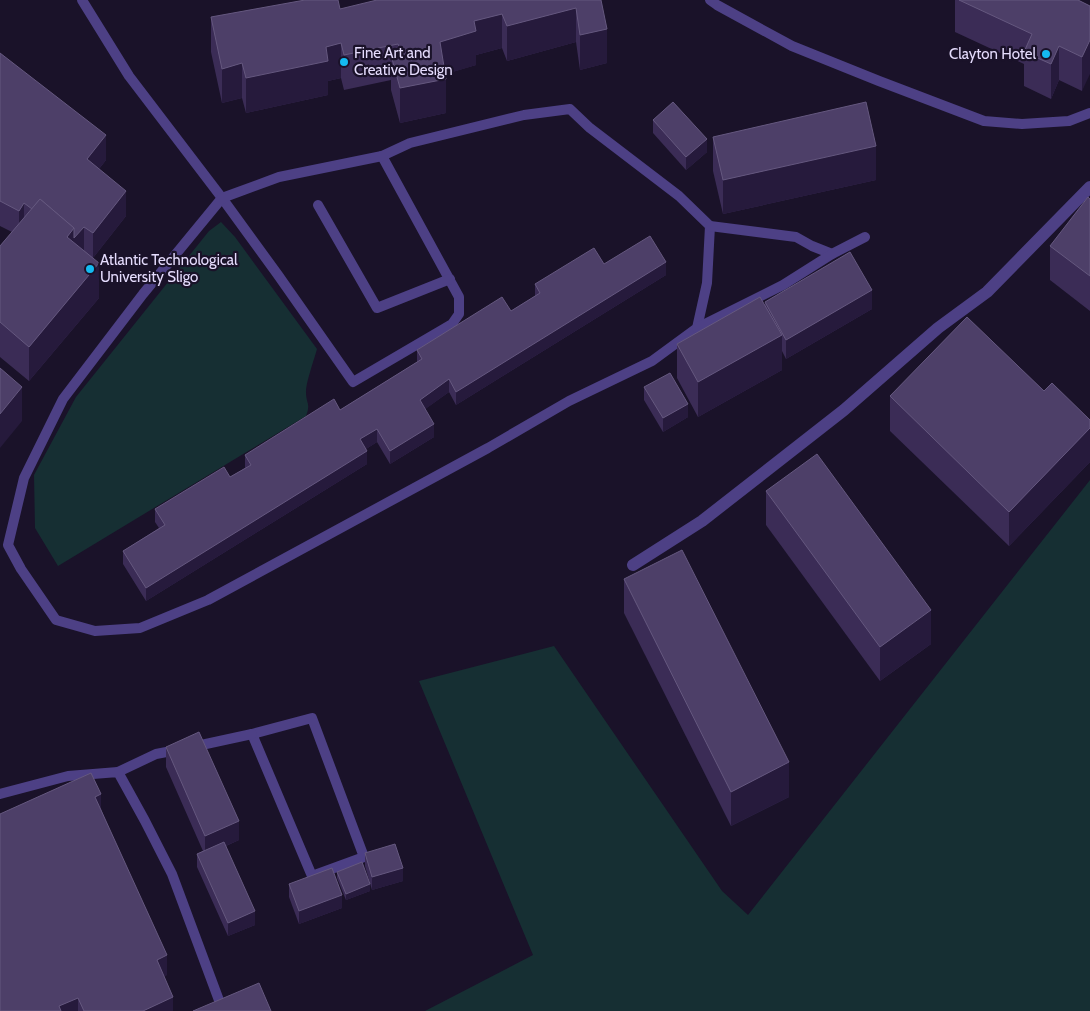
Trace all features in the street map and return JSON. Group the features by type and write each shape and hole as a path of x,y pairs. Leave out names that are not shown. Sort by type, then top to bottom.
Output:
{"street":[{"path":"633,565 702,521 844,410 938,328 986,292 1090,187"}],"lane":[{"path":"82,0 128,76 222,198 353,382 452,324 459,314 458,297 450,279 382,156"},
{"path":"710,0 792,46 984,121 1022,124 1070,121 1090,113"},
{"path":"832,254 796,237 710,226 679,196 590,128 570,109 524,115 410,143 382,156 279,177 222,198 143,294 63,399 24,478 8,546 56,620 95,631 140,628 208,600 488,448 569,401 652,361 697,328 783,284 832,254 865,238"},
{"path":"318,205 377,308 450,279"},
{"path":"697,328 707,283 710,226"},
{"path":"0,794 68,776 118,772 156,754 252,734 312,718 364,857 312,876 252,734"},
{"path":"118,772 172,874 220,1003"}],"green space":[{"path":"221,222 235,237 317,349 306,388 308,406 306,416 58,566 35,528 34,475 76,397 209,231"},
{"path":"1090,480 1090,1011 425,1011 533,955 419,681 554,646 722,891 748,915"}],"building":[{"path":"305,0 338,0 340,9 377,0 601,0 607,29 580,35 576,8 507,26 502,14 474,21 476,31 440,42 446,79 400,88 391,55 401,51 398,44 344,55 341,43 326,47 328,61 246,78 242,63 222,69 211,17"},
{"path":"959,0 1078,0 1090,6 1090,40 1082,57 1059,46 1051,64 1024,52 1032,34"},
{"path":"0,53 106,135 87,159 126,191 93,233 84,227 74,238 74,228 40,199 32,209 24,203 19,211 0,201"},
{"path":"673,102 707,139 686,157 653,120"},
{"path":"866,102 876,146 723,180 713,137"},
{"path":"1088,197 1090,199 1090,276 1050,246"},
{"path":"40,199 74,228 67,237 99,263 29,347 0,322 0,246"},
{"path":"650,236 666,262 456,392 449,379 420,400 434,424 390,451 377,429 360,439 367,451 146,588 123,551 165,525 155,509 224,467 230,477 251,465 245,455 334,399 340,410 422,359 417,350 502,297 511,311 540,293 535,284 594,248 604,264"},
{"path":"850,252 872,290 786,340 765,302"},
{"path":"760,297 782,335 698,382 677,344"},
{"path":"967,317 1044,391 1052,383 1090,420 1090,428 1009,512 890,396"},
{"path":"0,368 22,387 0,414"},
{"path":"670,373 688,404 663,418 644,387"},
{"path":"817,454 931,610 880,647 766,491"},
{"path":"682,550 789,762 731,792 624,579"},
{"path":"199,732 239,821 205,836 166,747"},
{"path":"91,773 101,794 95,797 167,955 157,960 173,997 143,1011 84,1011 78,998 59,1006 61,1011 0,1011 0,814"},
{"path":"224,842 255,911 228,923 197,854"},
{"path":"395,844 403,868 372,877 365,853"},
{"path":"362,862 370,884 346,894 337,872"},
{"path":"332,868 342,895 299,911 289,884"},
{"path":"259,983 271,1011 193,1011"}],"place":[{"name":"Clayton Hotel","path":"1046,54"},
{"name":"Fine Art and Creative Design","path":"344,62"},
{"name":"Atlantic Technological University Sligo","path":"90,269"}]}
